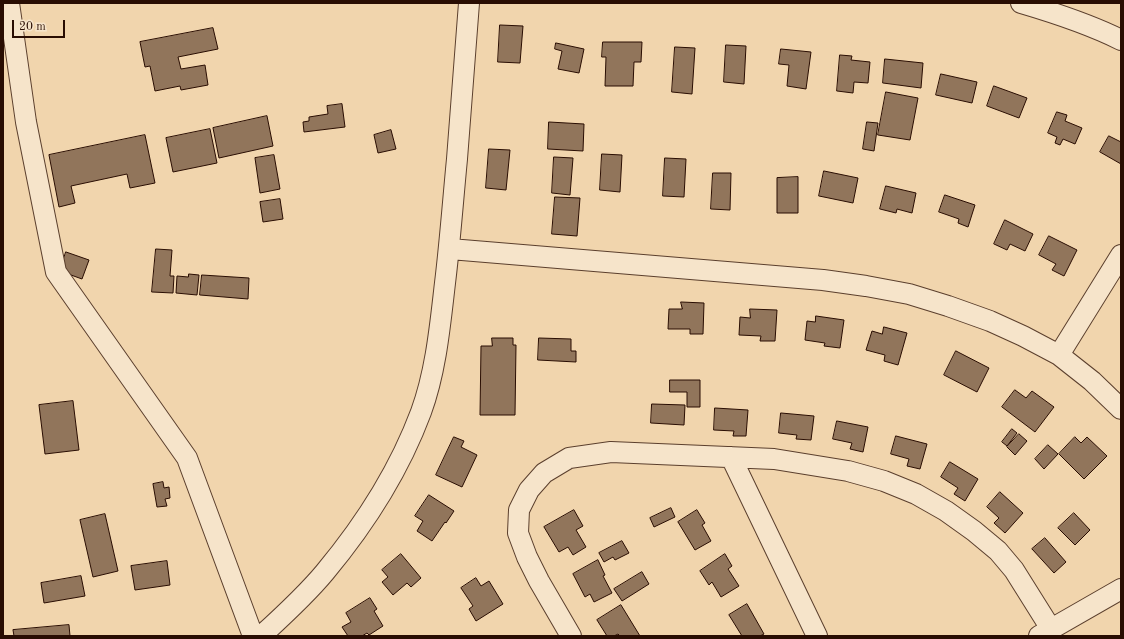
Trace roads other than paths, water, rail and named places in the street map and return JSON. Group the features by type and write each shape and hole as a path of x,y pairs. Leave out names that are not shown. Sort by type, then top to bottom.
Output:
{"street":[{"path":"9,3 26,122 56,272 187,458 253,636"},
{"path":"261,636 293,607 329,567 360,527 392,476 409,442 421,411 431,376 439,336 450,249 469,3"},
{"path":"1021,3 1055,13 1104,31 1121,40"},
{"path":"450,249 807,279 866,286 909,294 990,321 1059,354 1121,409"},
{"path":"1059,354 1121,255"},
{"path":"571,636 527,557 518,533 519,510 529,490 544,473 569,458 611,452 774,459 848,471 884,481 916,494 946,511 974,531 998,551 1014,570 1045,632 1121,589"},
{"path":"731,457 817,636"}]}
